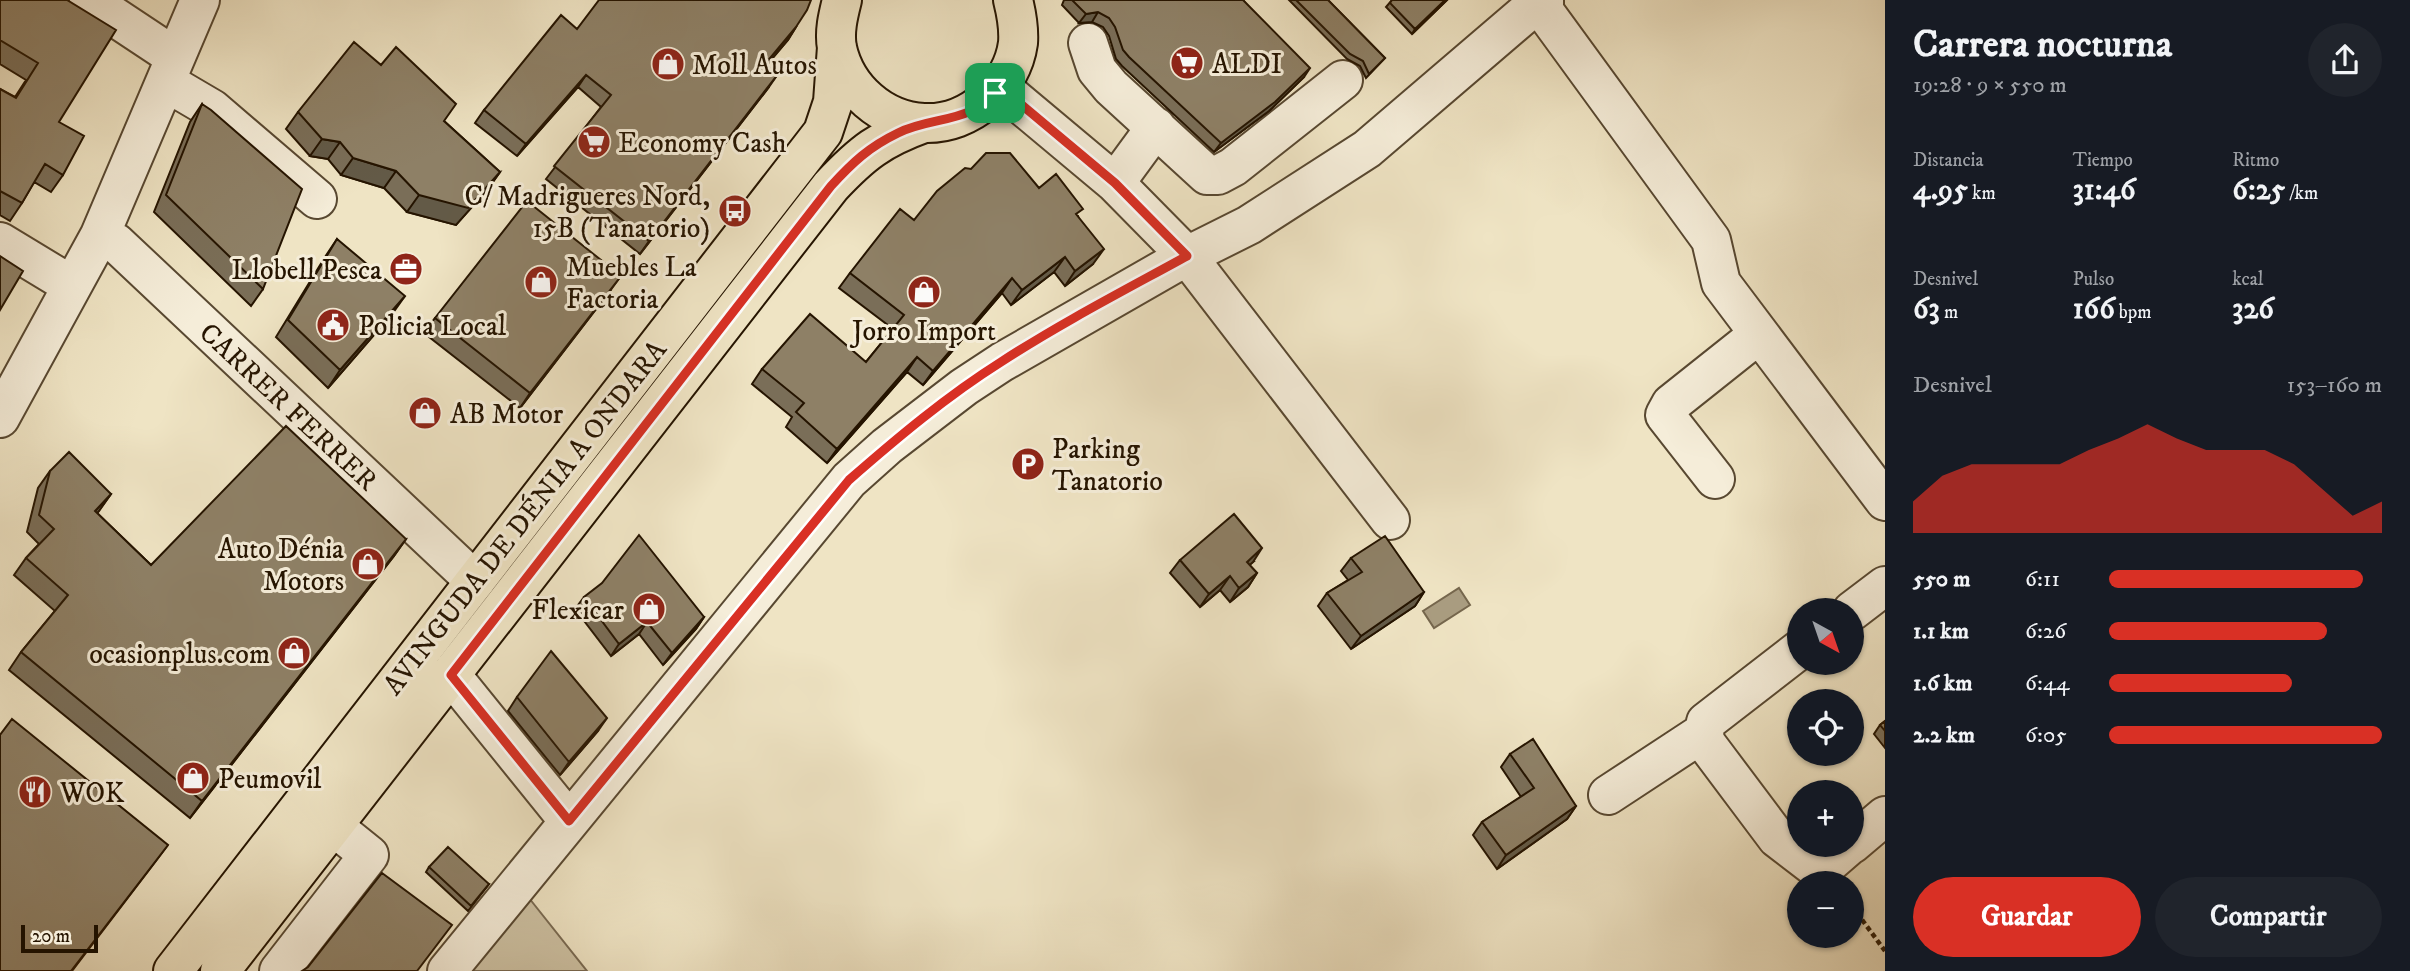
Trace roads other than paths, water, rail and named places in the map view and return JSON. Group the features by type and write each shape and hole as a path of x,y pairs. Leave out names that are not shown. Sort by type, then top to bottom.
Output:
{"main road":[{"name":"AVINGUDA DE DÉNIA A ONDARA","path":"173,971 823,132 834,102 836,23 842,0"},
{"path":"837,47 848,76 867,101 894,117 924,123 950,120 973,110 995,93 1011,69 1018,41 1014,0"},
{"name":"AVINGUDA DE DÉNIA A ONDARA","path":"220,971 831,186 860,155 900,132 924,123"}],"street":[{"path":"89,0 317,199"},
{"path":"0,418 100,235 201,0"},
{"path":"447,971 849,480 887,446 964,387 1002,362 1187,256 1249,225 1367,149 1543,0"},
{"path":"1543,0 1544,11 1711,240 1721,283 1885,501"},
{"path":"1088,43 1097,70 1111,87 1207,175 1218,175 1233,167 1343,80"},
{"path":"999,86 1115,183 1187,256 1390,520"},
{"path":"1115,183 1156,127"},
{"name":"CARRER FERRER","path":"100,235 123,249 475,581"},
{"path":"0,242 71,285"},
{"path":"1715,479 1665,415 1671,404 1759,334"},
{"path":"1864,602 1885,586"},
{"path":"1787,659 1715,712 1706,722 1704,732 1706,742 1777,838 1787,846"},
{"path":"451,675 569,821"},
{"path":"1608,795 1704,732"},
{"path":"1864,834 1885,816"},
{"path":"278,971 369,855 333,826"},
{"path":"1802,857 1820,871 1837,857"}],"place":[{"name":"ALDI","path":"1187,63"},
{"name":"Moll Autos","path":"668,64"},
{"name":"Economy Cash","path":"594,142"},
{"name":"C/ Madrigueres Nord, 15B (Tanatorio)","path":"735,211"},
{"name":"Llobell Pesca","path":"406,269"},
{"name":"Muebles La Factoria","path":"541,282"},
{"name":"Jorro Import","path":"924,292"},
{"name":"Policia Local","path":"333,325"},
{"name":"AB Motor","path":"425,413"},
{"name":"Parking Tanatorio","path":"1028,464"},
{"name":"Auto Dénia Motors","path":"368,564"},
{"name":"Flexicar","path":"649,609"},
{"name":"ocasionplus.com","path":"294,653"},
{"name":"Peumovil","path":"193,778"},
{"name":"WOK","path":"35,792"}]}
